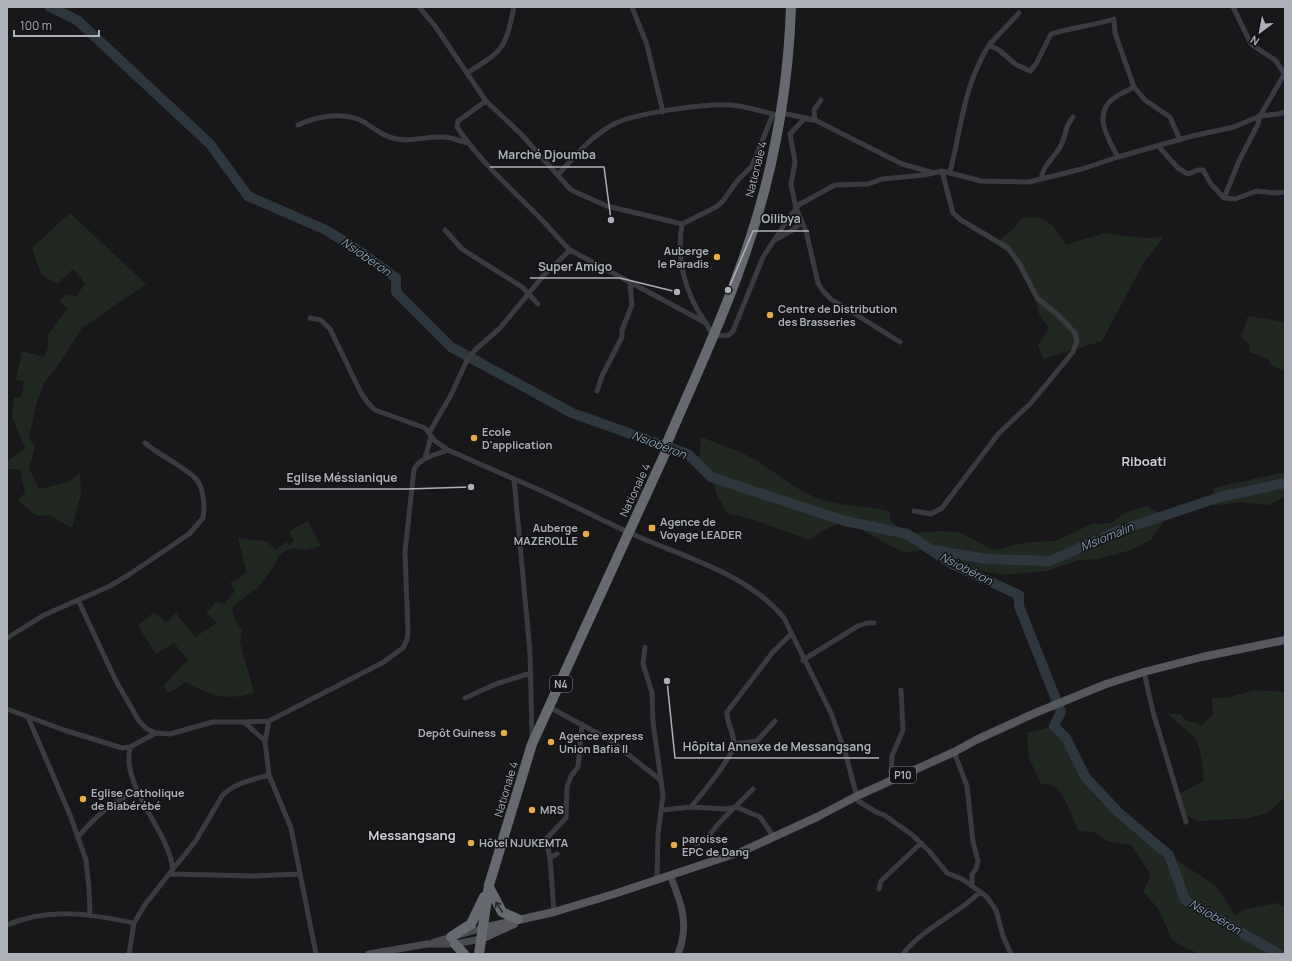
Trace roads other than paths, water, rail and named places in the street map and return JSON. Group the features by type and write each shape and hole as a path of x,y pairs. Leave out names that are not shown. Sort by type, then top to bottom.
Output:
{"highway":[{"name":"Nationale 4","path":"479,954 488,888 532,744 667,447 740,268 754,227 779,114 790,49 792,7"},
{"path":"488,888 502,912 521,919"},
{"path":"464,954 453,940 471,924 488,888"}],"main road":[{"name":"P10","path":"483,928 554,912 614,894 656,878 743,851 817,818 857,796 1035,713 1106,684 1144,672 1202,657 1285,640"},
{"path":"670,874 684,915 685,932 678,954"},
{"name":"P10","path":"481,939 521,919"},
{"path":"453,940 483,928"},
{"path":"369,954 453,940 481,939"}],"street":[{"path":"419,7 435,26 486,101 521,134 571,190 607,206 682,224 722,202 738,180 749,170 756,160 779,114"},
{"path":"467,73 491,58 503,46 514,7"},
{"path":"632,7 647,45 663,112"},
{"path":"1224,198 1239,161 1258,124 1260,116 1285,73 1274,60 1252,44 1233,7"},
{"path":"950,172 967,91 975,69 989,45 1019,13"},
{"path":"989,45 999,50 1015,64 1030,72 1036,64 1051,34 1114,19 1115,32 1134,87 1145,100 1170,117 1180,140"},
{"path":"1118,157 1103,130 1105,107 1113,98 1134,87"},
{"path":"816,120 814,110 821,100"},
{"path":"486,101 458,121 457,127 468,143 570,250 706,323"},
{"path":"558,175 583,146 615,123 640,116 712,105 732,105 816,120 902,164 935,174"},
{"path":"682,224 679,243 680,262 694,307 706,323 713,336 729,335 737,325 742,306 763,257 796,208 835,185 868,184 890,177 935,174 942,171 981,181 1021,183 1041,180 1118,157 1234,127 1260,116 1285,112"},
{"path":"298,124 320,117 352,118 363,122 387,136 397,139 444,137 468,143"},
{"path":"1041,180 1041,172 1060,147 1066,127 1073,117"},
{"path":"816,120 804,119 790,134 795,162 791,184 796,208 802,222 818,283 831,299 900,342"},
{"path":"1159,146 1178,168 1188,174 1198,170 1203,170 1211,184 1224,198 1234,199 1257,191 1274,193 1285,192"},
{"path":"914,511 931,514 942,508 999,433 1030,404 1073,352 1077,341 1075,333 1059,316 1037,298 1014,254 1008,248 961,220 953,213 942,171"},
{"path":"775,241 802,222"},
{"path":"445,230 462,249 529,293 538,304"},
{"path":"425,458 430,435 467,360 479,346 500,328 544,275 570,250"},
{"path":"597,392 602,376 622,337 622,330 632,305 630,283"},
{"path":"310,318 321,320 330,329 368,403 379,412 415,423 425,428 430,435 448,450 586,510 629,532 712,567 748,586 775,607 784,618 840,736 860,803 888,818 921,842 947,873 962,879 986,896 996,910 1003,936 1011,954"},
{"path":"7,638 44,615 110,586 130,574 189,534 203,518 204,502 197,480 145,443"},
{"path":"78,600 116,681 139,721 147,729 156,733 170,734 213,722 269,721 382,663 403,648 407,640 408,632 404,557 412,481 417,463 425,458 448,450"},
{"path":"514,479 531,673 532,744"},
{"path":"803,660 858,626 867,623 874,623"},
{"path":"691,807 712,781 732,752 734,744 727,712 773,652 791,634"},
{"path":"645,647 643,664 652,693 659,778 663,794 658,838 656,878"},
{"path":"1144,672 1153,712 1186,822"},
{"path":"465,698 496,684 531,673"},
{"path":"892,781 892,756 903,730 901,690"},
{"path":"549,708 610,740 659,778"},
{"path":"7,709 28,718 122,748 130,747 156,733"},
{"path":"28,718 68,809 88,867 90,915"},
{"path":"269,721 265,741 268,775 292,828 316,954"},
{"path":"734,744 758,741 776,721"},
{"path":"244,722 265,741"},
{"path":"554,912 550,858 546,839 566,818 567,787 571,776 578,767 582,724"},
{"path":"130,747 129,768 137,791 155,821 172,859 172,871"},
{"path":"954,752 967,786 973,842 978,861 976,869 972,874 962,879"},
{"path":"129,954 134,923 144,906 195,842 217,803 228,790 268,775"},
{"path":"696,844 706,839 719,823 753,789"},
{"path":"78,837 108,806 119,798 137,791"},
{"path":"662,810 691,807 726,809 736,807 760,817 774,837"},
{"path":"879,889 881,881 921,842"},
{"path":"550,858 557,854"},
{"path":"172,871 253,876 300,874"},
{"path":"972,874 972,886"},
{"path":"903,954 931,927 960,909 980,892"},
{"path":"7,925 37,915 56,913 90,915 134,923"}],"waterway":[{"name":"Nsiobéron","path":"50,7 77,20 210,144 248,196 326,230 361,252 396,278 396,292 451,347 572,413 688,454 711,477 845,521 907,534 952,564 1019,595 1019,606 1061,712 1054,726 1066,738 1086,778 1118,812 1169,855 1185,900 1279,954"},
{"name":"Msiomalin","path":"933,550 986,559 1050,561 1115,532 1220,497 1285,483"}],"place":[{"name":"Marché Djoumba","path":"611,220"},
{"name":"Auberge le Paradis","path":"717,257"},
{"name":"Oilibya","path":"728,290"},
{"name":"Super Amigo","path":"677,292"},
{"name":"Centre de Distribution des Brasseries","path":"770,315"},
{"name":"Ecole D'application","path":"474,438"},
{"name":"Eglise Méssianique","path":"471,487"},
{"name":"Agence de Voyage LEADER","path":"652,528"},
{"name":"Auberge MAZEROLLE","path":"586,534"},
{"name":"Hôpital Annexe de Messangsang","path":"667,681"},
{"name":"Depôt Guiness","path":"504,733"},
{"name":"Agence express Union Bafia II","path":"551,742"},
{"name":"Eglise Catholique de Biabérébé","path":"83,799"},
{"name":"MRS","path":"532,810"},
{"name":"Hôtel NJUKEMTA","path":"471,843"},
{"name":"paroisse EPC de Dang","path":"674,845"}],"district":[{"name":"Riboati","path":"1144,461"},
{"name":"Messangsang","path":"412,835"}]}
